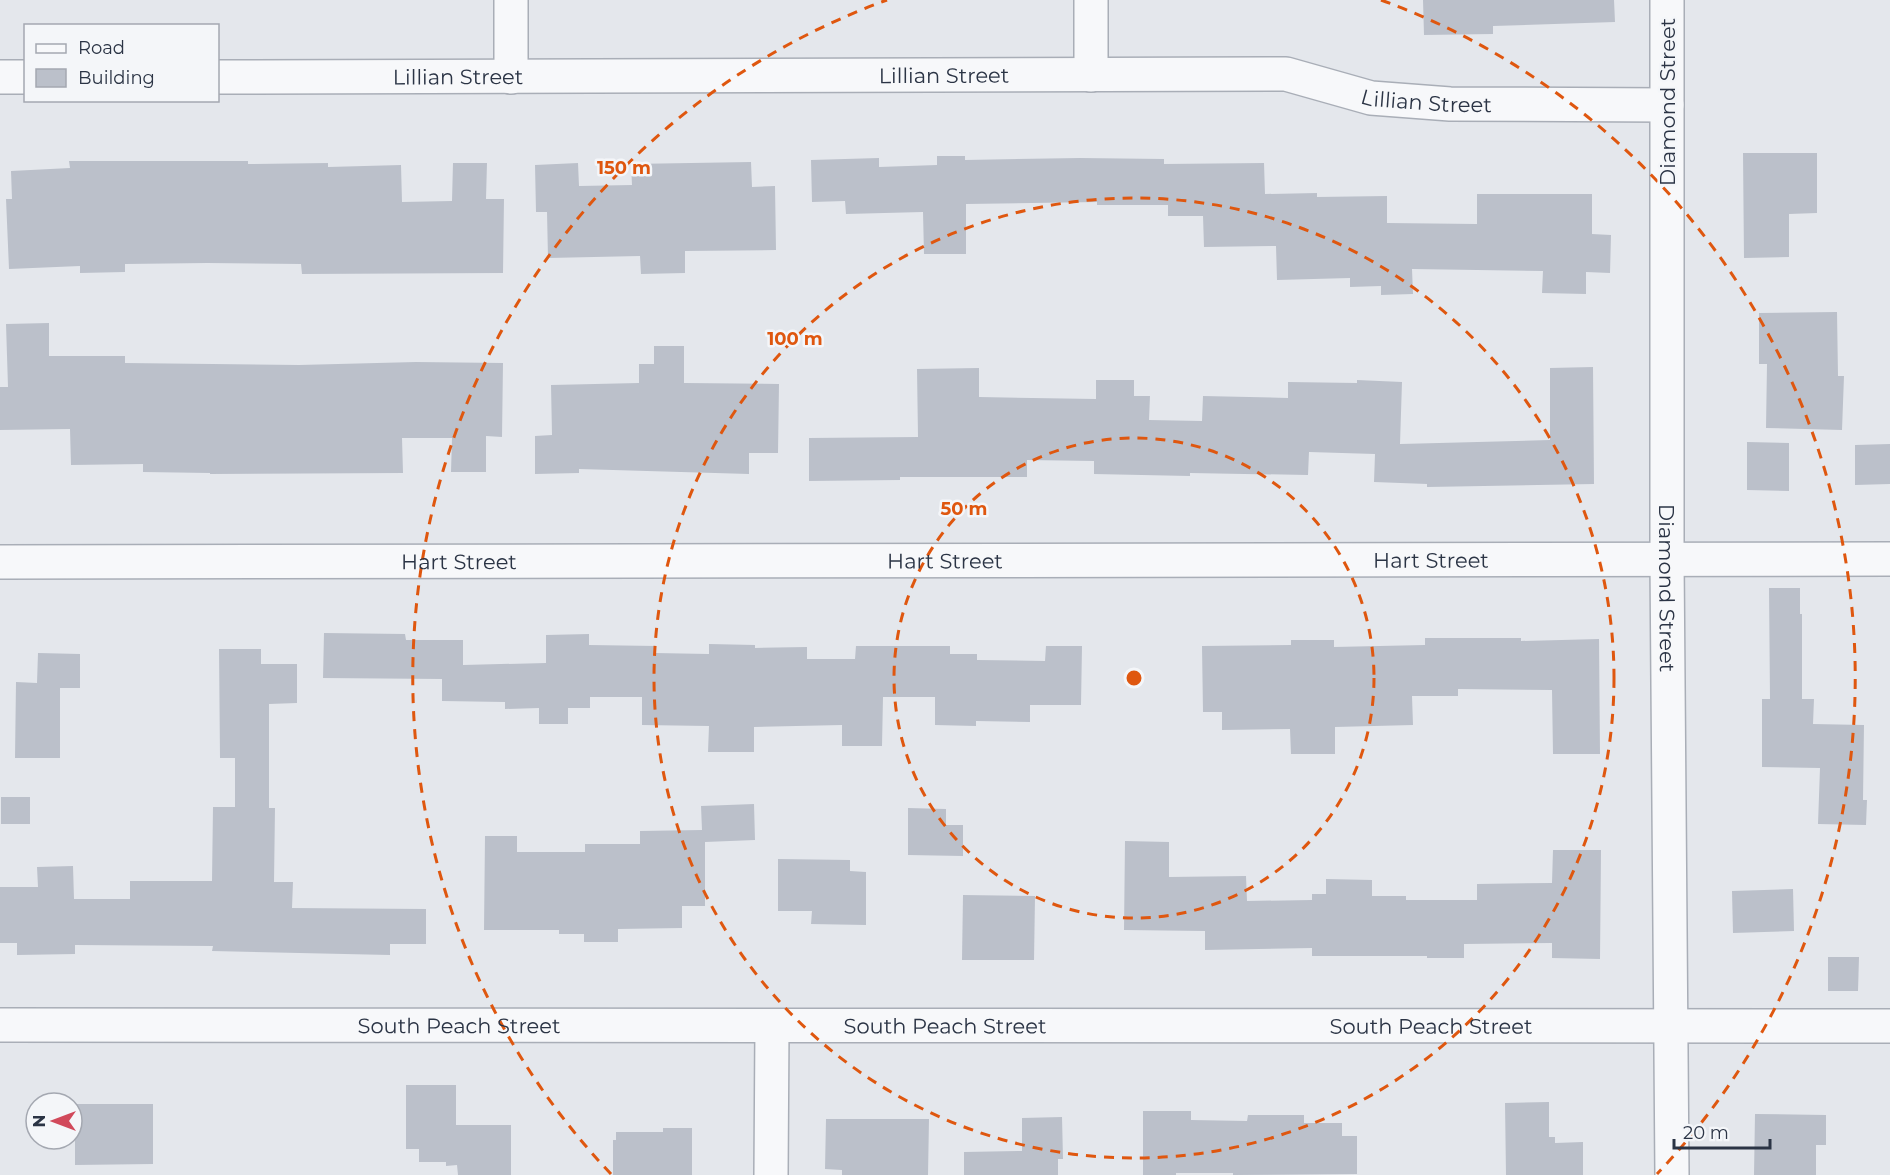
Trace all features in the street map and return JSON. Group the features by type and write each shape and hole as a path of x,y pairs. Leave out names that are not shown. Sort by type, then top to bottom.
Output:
{"street":[{"path":"511,0 511,77"},
{"path":"1091,0 1091,75"},
{"name":"Diamond Street","path":"1667,0 1667,560 1672,1175"},
{"name":"Lillian Street","path":"219,77 1286,74 1371,98 1450,104 1667,105"},
{"path":"0,77 24,77"},
{"name":"Hart Street","path":"0,562 1890,559"},
{"name":"South Peach Street","path":"0,1025 1890,1026"},
{"path":"771,1175 772,1027"}],"building":[{"path":"1423,0 1614,0 1615,22 1493,26 1493,34 1424,35"},
{"path":"1743,153 1817,153 1817,213 1789,214 1789,257 1744,258"},
{"path":"937,156 965,156 965,160 1080,158 1164,159 1164,164 1264,163 1265,194 1317,193 1317,197 1387,196 1387,223 1477,224 1477,194 1592,194 1592,234 1611,235 1610,273 1586,272 1586,294 1542,293 1543,271 1412,269 1413,294 1381,295 1381,286 1350,287 1350,278 1277,280 1276,246 1204,247 1203,216 1168,216 1168,205 1097,205 1097,202 966,204 966,254 924,254 923,212 846,214 845,201 812,202 811,160 879,158 879,167 937,165"},
{"path":"69,161 248,161 248,164 328,163 328,167 401,165 402,202 452,201 453,163 487,163 486,199 504,199 503,273 302,274 301,264 207,263 125,264 125,272 80,273 80,266 9,269 6,199 12,199 11,171 70,168"},
{"path":"751,162 752,187 775,186 776,250 685,251 685,273 641,274 640,256 548,258 547,212 536,212 535,165 578,163 579,186 632,185 631,164"},
{"path":"1837,312 1838,376 1844,376 1842,430 1766,428 1767,364 1759,364 1759,313"},
{"path":"49,323 49,356 125,356 125,363 299,365 416,362 503,363 502,437 486,436 486,472 451,472 452,438 402,438 403,473 210,474 143,472 143,464 71,465 70,429 0,430 0,387 8,387 6,324"},
{"path":"654,346 684,346 684,383 779,384 778,453 749,453 749,474 579,469 579,473 535,474 535,436 552,435 551,385 639,383 639,364 654,364"},
{"path":"1593,367 1594,484 1427,487 1427,484 1374,482 1375,454 1309,452 1308,475 1094,474 1094,461 1027,460 1027,477 900,477 900,480 809,481 809,438 918,437 917,369 979,368 979,397 1096,399 1096,380 1134,380 1134,396 1150,396 1149,420 1202,421 1203,396 1288,398 1288,382 1357,383 1357,380 1402,382 1400,444 1550,440 1550,368"},
{"path":"1747,442 1789,443 1789,491 1747,490"},
{"path":"1890,444 1890,484 1855,485 1855,445"},
{"path":"1769,588 1800,588 1802,699 1814,699 1813,724 1864,725 1863,800 1867,800 1866,825 1818,824 1820,768 1762,767 1762,699 1770,699"},
{"path":"324,633 405,634 406,640 463,640 463,665 546,663 546,635 589,634 589,645 656,646 655,653 709,654 709,644 755,645 755,648 807,647 807,659 855,659 856,646 950,646 950,654 977,654 977,660 1045,661 1046,646 1082,646 1081,705 1030,705 1030,722 976,721 976,726 935,725 935,697 883,697 882,746 842,746 842,725 754,727 754,752 708,752 709,726 642,725 642,697 590,697 590,708 568,708 568,724 539,724 539,708 505,709 505,702 442,701 442,679 323,678"},
{"path":"1425,638 1521,638 1521,641 1599,639 1600,754 1553,754 1552,690 1458,689 1458,696 1412,696 1413,725 1335,727 1335,754 1291,754 1290,729 1222,730 1222,712 1203,712 1202,646 1291,645 1291,640 1334,640 1334,647 1425,645"},
{"path":"219,649 261,649 261,664 297,664 297,703 269,704 269,808 275,808 274,882 293,882 292,908 426,909 426,944 390,944 390,955 212,951 213,946 75,945 75,954 17,955 17,943 0,943 0,887 38,887 37,867 73,866 74,899 130,899 130,881 212,881 213,807 235,807 235,758 220,758"},
{"path":"38,653 80,654 80,688 60,688 60,758 15,758 16,682 37,683"},
{"path":"1,797 30,797 30,824 1,824"},
{"path":"754,804 755,840 705,842 705,906 682,906 682,928 618,929 618,942 584,942 584,934 559,934 559,930 484,930 485,836 517,836 517,852 585,852 585,844 640,844 640,831 702,830 701,806"},
{"path":"908,808 946,809 946,825 963,825 963,856 908,855"},
{"path":"1125,841 1169,842 1169,877 1246,876 1247,901 1312,900 1312,894 1326,894 1326,879 1372,880 1372,896 1406,896 1406,900 1477,900 1477,884 1552,883 1553,850 1601,850 1600,959 1552,958 1552,943 1464,944 1464,958 1312,956 1312,948 1205,950 1205,931 1124,930"},
{"path":"778,859 850,860 850,871 866,872 866,925 811,924 812,911 778,911"},
{"path":"1793,889 1794,931 1733,933 1732,891"},
{"path":"963,895 1035,896 1034,960 962,960"},
{"path":"1828,957 1859,957 1858,991 1828,991"},
{"path":"406,1085 456,1085 456,1125 511,1125 511,1175 458,1175 457,1165 446,1166 446,1162 419,1162 419,1149 406,1149"},
{"path":"1549,1102 1549,1137 1555,1137 1555,1143 1583,1142 1583,1175 1506,1175 1505,1103"},
{"path":"84,1104 153,1104 153,1164 75,1165 75,1151 84,1151"},
{"path":"1143,1111 1191,1111 1191,1120 1247,1121 1248,1115 1304,1115 1304,1123 1342,1123 1342,1136 1357,1136 1357,1174 1176,1173 1176,1175 1143,1175"},
{"path":"1755,1114 1826,1115 1826,1145 1816,1145 1816,1175 1754,1175"},
{"path":"1062,1117 1063,1159 1058,1159 1058,1175 964,1175 964,1152 1022,1151 1022,1118"},
{"path":"826,1119 929,1119 928,1175 842,1175 842,1170 825,1169"},
{"path":"663,1128 692,1128 692,1175 613,1175 613,1140 616,1140 616,1132 663,1132"}]}
